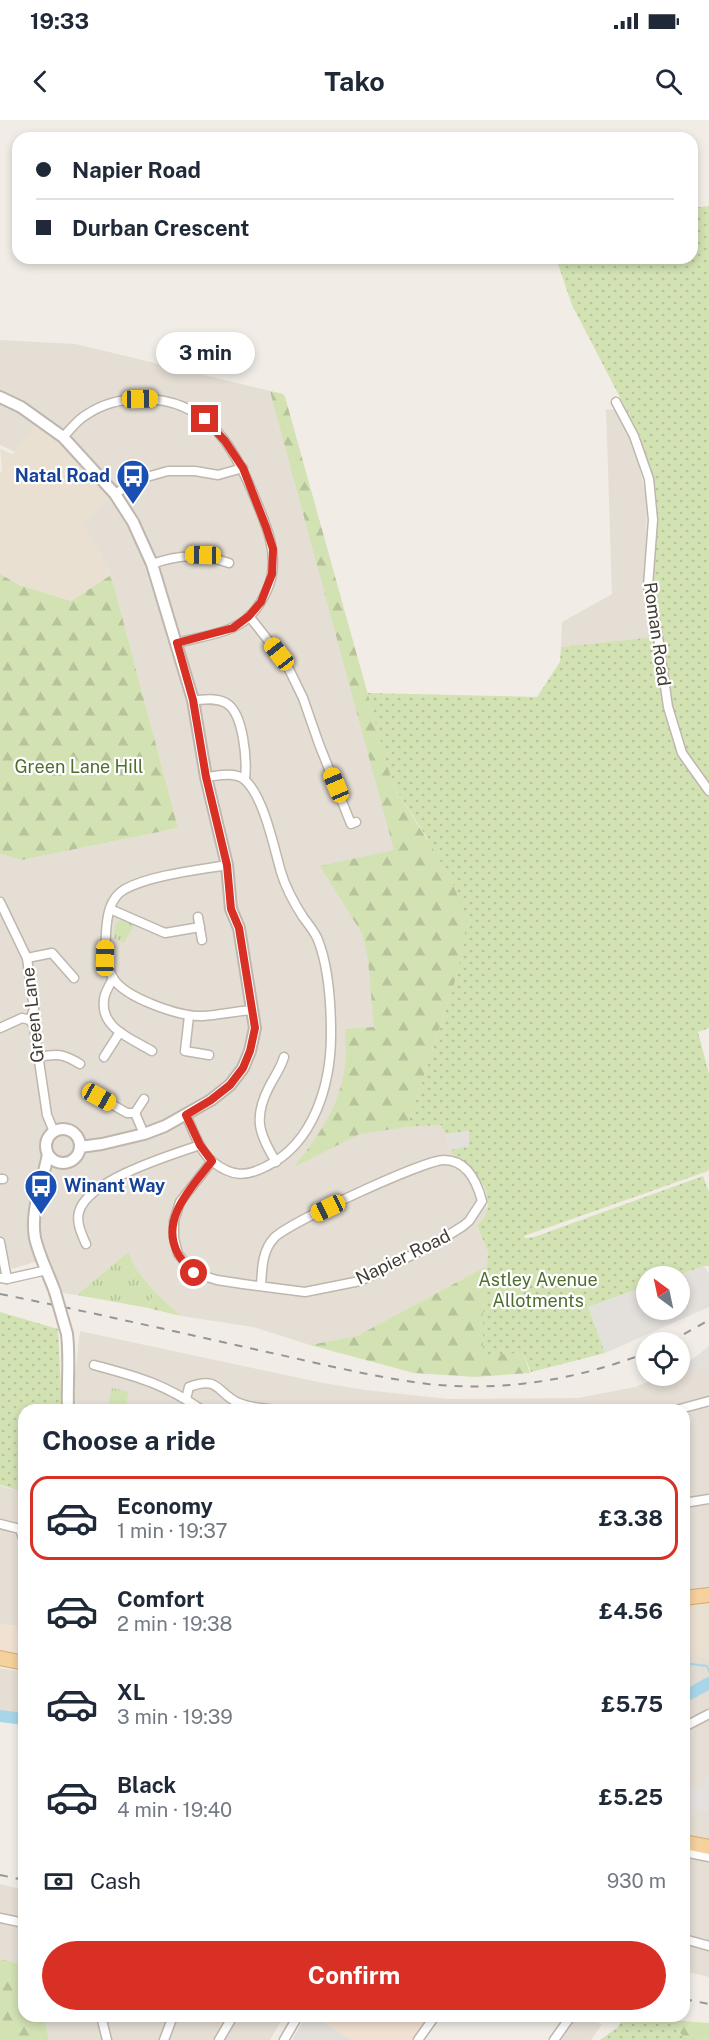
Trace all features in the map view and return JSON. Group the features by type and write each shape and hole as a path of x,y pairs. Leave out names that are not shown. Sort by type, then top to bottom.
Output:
{"main road":[{"path":"690,1597 709,1595"},
{"path":"0,1658 18,1662"},
{"path":"690,1843 709,1847"}],"street":[{"path":"0,397 21,407 63,437 115,494 133,522 152,564 193,700 206,777 227,865 231,909 239,928 255,1028 250,1051 243,1068 230,1085 211,1100 186,1115 144,1134 80,1147"},
{"path":"63,437 85,415 122,399 158,398 179,403 205,419 225,441 243,468 273,549 272,574 267,590 249,616 233,628 177,643"},
{"name":"Roman Road","path":"616,402 634,435 649,479 652,520 648,586 668,707 682,753 709,791"},
{"path":"115,494 136,480 168,471 195,471 218,475 243,468"},
{"path":"152,564 171,557 189,555 203,555 229,563"},
{"path":"249,616 286,663 303,698 351,824 356,822"},
{"path":"186,1115 200,1145 212,1161 236,1175 255,1173 276,1162 291,1151 319,1106 331,1035 326,969 318,938 287,890 264,814 244,779 246,766 240,724 235,713 224,701 193,700"},
{"path":"206,777 230,775 244,779"},
{"path":"227,865 179,873 124,890 116,897 110,909 105,958 118,984 151,1005 189,1016 253,1010"},
{"name":"Green Lane","path":"0,902 27,958 34,1009 30,1020 34,1027 47,1115 54,1132"},
{"path":"110,909 165,933 200,927"},
{"path":"198,917 202,940"},
{"path":"27,958 52,953 74,978"},
{"path":"113,978 103,998 104,1010 109,1023 152,1051"},
{"path":"189,1016 185,1051 209,1055"},
{"path":"0,1028 22,1018 30,1020"},
{"path":"104,1057 120,1032"},
{"path":"37,1057 66,1055 80,1064"},
{"path":"276,1162 262,1140 260,1116 264,1098 280,1071 284,1057"},
{"path":"99,1097 127,1113 135,1113"},
{"path":"135,1113 144,1099"},
{"path":"135,1113 144,1134"},
{"path":"48,1154 58,1162 73,1160 77,1157 80,1142 74,1133 64,1130 54,1132 47,1144 48,1154 44,1178 35,1203 34,1221 35,1240 55,1292 67,1334 70,1354 67,1380 68,1404"},
{"path":"86,1244 79,1225 79,1211 91,1196 105,1184 146,1164 200,1145"},
{"name":"Napier Road","path":"212,1161 180,1202 174,1221 174,1238 178,1254 194,1273 217,1280 261,1286 305,1292 360,1281 436,1243 470,1221 482,1201 478,1185 469,1172 456,1163 444,1160 377,1184 312,1215 275,1237 266,1249 261,1286"},
{"path":"44,1178 58,1162"},
{"path":"0,1242 4,1279 47,1270"},
{"path":"31,1274 42,1257"},
{"path":"94,1365 147,1379 168,1388 193,1404"},
{"path":"186,1399 189,1387 200,1383 210,1383 221,1388 241,1404"},
{"path":"690,1406 709,1401"},
{"path":"690,1502 709,1499"},
{"path":"0,1524 18,1528"},
{"path":"690,1724 709,1714"},
{"path":"690,1853 709,1857"},
{"path":"0,1918 18,1922"},
{"path":"690,1941 709,1946"},
{"path":"102,2022 107,2040"},
{"path":"164,2040 171,2022"},
{"path":"219,2040 230,2022"},
{"path":"284,2040 294,2022"},
{"path":"418,2040 431,2022"},
{"path":"554,2040 567,2022"}],"shaded area":[{"path":"0,340 76,344 283,394 285,397 393,785 407,1127 442,1125 451,1153 467,1163 482,1181 487,1212 477,1227 488,1252 487,1266 357,1336 310,1345 253,1327 181,1316 154,1291 136,1269 128,1252 77,1295 63,1293 48,1258 12,1269 5,1251 0,1251 0,854 22,860 178,828 111,575 35,425 15,452 0,445"},
{"path":"606,409 616,410 632,437 647,499 645,589 653,637 561,647 562,622 612,594"},
{"path":"35,424 69,453 108,498 83,523 111,575 71,601 19,585 0,574 0,473 2,470 0,449 12,454 15,452"},
{"path":"469,1131 469,1146 450,1150 445,1134"},
{"path":"704,1266 709,1274 709,1307 690,1315 690,1271"},
{"path":"636,1290 636,1320 680,1320 652,1332 636,1332 636,1339 605,1353 588,1307"},
{"path":"80,1331 323,1383 450,1399 578,1398 638,1386 690,1386 690,1372 709,1366 709,1977 690,1972 690,1404 74,1404"},
{"path":"709,1346 709,1366 690,1372 690,1361"},
{"path":"0,1486 18,1490 18,1626 0,1624"},
{"path":"709,1601 709,1659 690,1654 690,1603"},
{"path":"0,1624 18,1626 18,1654 0,1650"},
{"path":"0,1668 18,1671 18,1714 0,1713"},
{"path":"709,1776 709,1812 690,1809 690,1790 705,1783 703,1779"},
{"path":"0,1884 18,1888 18,1964 0,1959"},
{"path":"45,2022 280,2022 270,2040 49,2040"},
{"path":"302,2022 322,2022 353,2040 292,2040"},
{"path":"322,2022 424,2022 412,2040 353,2040"},
{"path":"571,2022 602,2024 591,2040 558,2040"}],"green space":[{"path":"709,206 709,790 682,746 672,705 652,587 654,488 640,436 572,305 558,264 698,264 698,207"},
{"path":"270,391 283,394 285,397 393,785 451,878 467,922 458,972 407,1127 360,1134 294,1167 320,1132 338,1095 346,1062 345,1029 374,1027 368,960 363,935 320,866 394,850"},
{"name":"Green Lane Hill","path":"0,574 19,585 71,601 111,575 178,828 22,860 0,854"},
{"name":"Astley Avenue Allotments","path":"653,637 662,699 681,757 709,793 709,1028 698,1032 709,1074 709,1169 524,1236 525,1238 534,1237 703,1176 709,1192 709,1266 690,1271 690,1266 636,1266 636,1290 588,1307 605,1353 531,1372 523,1353 483,1356 483,1313 488,1252 477,1226 486,1212 486,1192 472,1170 450,1150 469,1146 469,1131 445,1134 441,1125 407,1127 458,972 427,838 393,785 367,693 537,697 560,662 561,647"},
{"path":"122,920 135,923 124,943 114,938 114,929"},
{"path":"128,1252 136,1269 154,1291 148,1308 77,1295"},
{"path":"487,1266 483,1313 483,1355 523,1353 530,1373 475,1377 414,1373 310,1345 357,1336"},
{"path":"154,1291 181,1316 148,1308"},
{"path":"0,1312 58,1329 62,1404 18,1404 18,1490 0,1485"},
{"path":"112,1388 129,1392 126,1404 108,1404"},
{"path":"0,1959 18,1964 18,2022 45,2022 49,2040 0,2040"},
{"path":"621,2022 670,2022 683,2036 709,2040 600,2040 617,2028"},
{"path":"670,2022 709,2023 709,2040 683,2036"}],"waterway":[{"path":"690,1664 707,1666 709,1671"},
{"path":"690,1694 709,1683"},
{"path":"0,1716 18,1718"}],"railway":[{"path":"0,1294 343,1369 428,1384 484,1386 539,1382 593,1370 636,1356"},
{"path":"688,1332 709,1320"},
{"path":"0,1875 18,1879"},
{"path":"690,2000 709,2004"}],"place":[{"name":"Natal Road","path":"133,505"},
{"name":"Winant Way","path":"41,1215"}],"route":[{"path":"194,1273 178,1254 174,1238 174,1221 180,1202 212,1161 200,1145 186,1115 230,1085 243,1068 250,1051 255,1028 239,928 231,909 227,865 206,777 193,700 177,643 233,628 249,616 261,602 267,590 272,574 273,549 243,468 225,441 205,419"}]}
